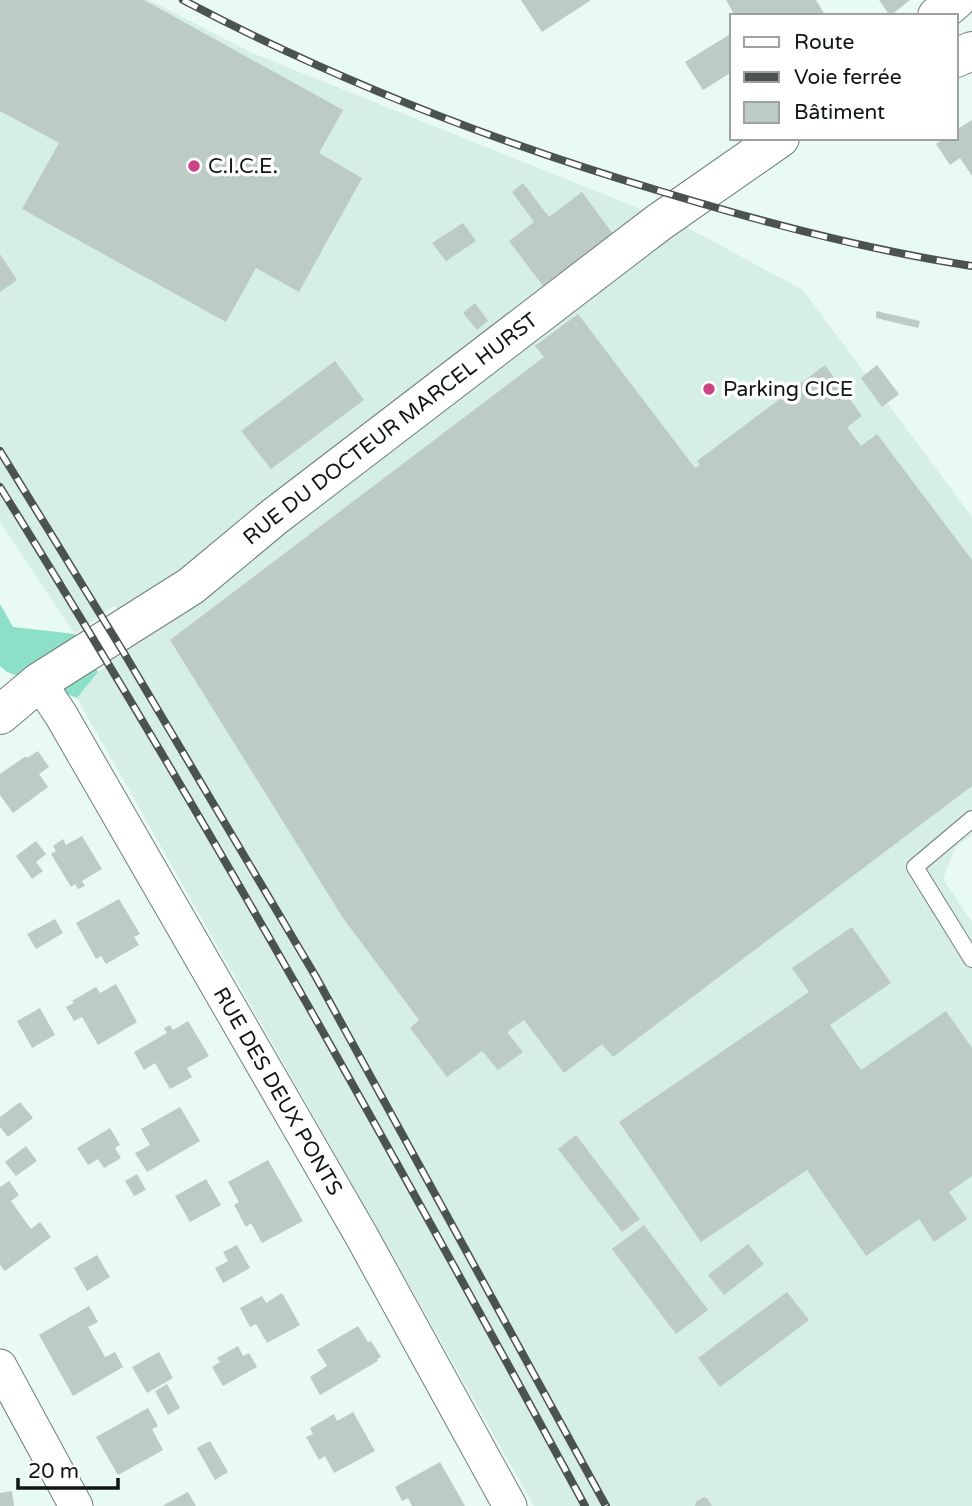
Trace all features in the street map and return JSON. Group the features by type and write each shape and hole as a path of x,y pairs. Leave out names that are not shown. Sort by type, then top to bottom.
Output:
{"street":[{"path":"940,14 957,0"},
{"name":"RUE DU DOCTEUR MARCEL HURST","path":"0,715 39,682 191,586 285,509 658,223 777,140"},
{"name":"RUE DES DEUX PONTS","path":"39,682 61,715 355,1223 510,1506"},
{"path":"3,1379 76,1506"}],"lane":[{"path":"972,819 915,867 972,959"}],"shaded area":[{"path":"0,0 149,0 252,53 688,228 803,290 972,517 972,835 955,847 943,879 972,922 972,1506 534,1506 77,698 98,672 137,642 115,605 75,634 0,522"}],"green space":[{"path":"0,604 13,627 75,634 98,672 77,698 7,672 0,666"}],"building":[{"name":"C.I.C.E.","path":"0,0 144,0 343,110 319,153 362,178 299,292 256,268 226,322 22,209 59,143 0,111"},
{"path":"521,0 591,0 542,32"},
{"path":"726,0 816,0 824,14 734,14"},
{"path":"879,0 910,0 892,14 889,14"},
{"path":"730,34 730,73 703,90 685,62"},
{"path":"972,120 972,176 960,158 950,165 936,144 942,140 958,140 958,129"},
{"path":"523,183 549,217 582,192 613,234 543,286 509,241 534,222 512,192"},
{"path":"463,223 476,241 446,261 432,243"},
{"path":"0,254 17,280 0,292"},
{"path":"475,303 488,321 477,330 463,313"},
{"path":"876,311 920,321 918,328 876,318"},
{"path":"578,314 695,468 700,465 697,461 825,365 862,416 847,427 861,446 877,434 972,560 972,786 613,1057 602,1044 564,1073 524,1020 507,1032 523,1052 498,1070 482,1051 447,1077 410,1028 419,1020 343,918 170,640 544,357 535,346"},
{"path":"335,361 364,400 271,469 241,431"},
{"path":"877,365 899,394 882,407 861,378"},
{"path":"38,751 49,767 39,774 48,787 13,813 0,795 0,774"},
{"path":"82,836 102,869 82,881 85,886 78,889 75,884 71,887 51,854 56,851 53,846 63,839 66,845"},
{"path":"36,841 46,854 36,862 43,871 32,879 16,856"},
{"path":"119,899 140,934 134,937 139,945 106,964 101,956 96,959 76,923"},
{"path":"55,919 63,933 36,949 27,934"},
{"path":"852,927 891,983 830,1025 861,1070 946,1011 972,1048 972,1176 949,1192 967,1219 934,1242 919,1219 866,1256 807,1170 701,1242 619,1122 809,992 792,968"},
{"path":"116,984 137,1022 98,1045 82,1017 74,1021 66,1007 96,987 100,993"},
{"path":"40,1008 55,1035 32,1048 17,1021"},
{"path":"188,1021 209,1056 187,1068 192,1077 170,1089 155,1063 144,1070 134,1052 167,1033 164,1028 170,1025 173,1030"},
{"path":"20,1102 33,1118 8,1137 0,1127 0,1117"},
{"path":"180,1107 200,1141 147,1172 135,1153 150,1145 141,1129"},
{"path":"110,1128 120,1145 115,1148 121,1158 104,1168 98,1159 88,1165 77,1148"},
{"path":"576,1135 640,1219 622,1232 558,1149"},
{"path":"26,1146 37,1161 16,1176 5,1162"},
{"path":"268,1160 303,1221 262,1243 251,1223 246,1227 234,1205 239,1202 228,1182"},
{"path":"137,1174 146,1190 134,1196 125,1181"},
{"path":"206,1179 221,1205 190,1222 175,1196"},
{"path":"9,1181 19,1195 11,1201 31,1229 40,1222 51,1237 5,1271 0,1265 0,1187"},
{"path":"644,1225 708,1310 676,1334 612,1249"},
{"path":"748,1244 764,1264 724,1295 708,1275"},
{"path":"237,1245 250,1268 223,1283 215,1268 228,1261 223,1252"},
{"path":"97,1255 110,1277 87,1291 74,1268"},
{"path":"787,1292 809,1320 720,1387 698,1358"},
{"path":"282,1293 300,1325 267,1343 256,1324 250,1327 240,1308 262,1296 266,1303"},
{"path":"89,1306 98,1322 88,1327 105,1357 115,1352 123,1367 73,1396 39,1335"},
{"path":"358,1326 381,1357 320,1395 310,1377 327,1366 317,1350"},
{"path":"238,1346 243,1356 249,1353 257,1367 223,1386 212,1367 220,1362 217,1358"},
{"path":"159,1352 173,1378 147,1393 132,1367"},
{"path":"167,1384 180,1408 168,1415 155,1391"},
{"path":"148,1408 158,1426 152,1429 163,1450 118,1475 96,1437"},
{"path":"353,1412 375,1451 334,1473 325,1456 319,1460 306,1437 313,1434 310,1428 334,1414 337,1421"},
{"path":"210,1441 228,1472 215,1480 197,1448"},
{"path":"440,1462 465,1506 412,1506 408,1498 402,1501 395,1487"},
{"path":"12,1491 14,1506 0,1506 0,1493"},
{"path":"188,1492 196,1506 162,1506"},
{"path":"704,1497 712,1506 695,1506 696,1502"}],"railway":[{"path":"183,0 359,83 540,153 778,225 855,244 972,266"},
{"path":"0,451 124,653 316,977 606,1506"},
{"path":"0,487 227,864 444,1248 585,1506"}],"place":[{"name":"C.I.C.E.","path":"194,166"},
{"name":"Parking CICE","path":"709,389"}]}
